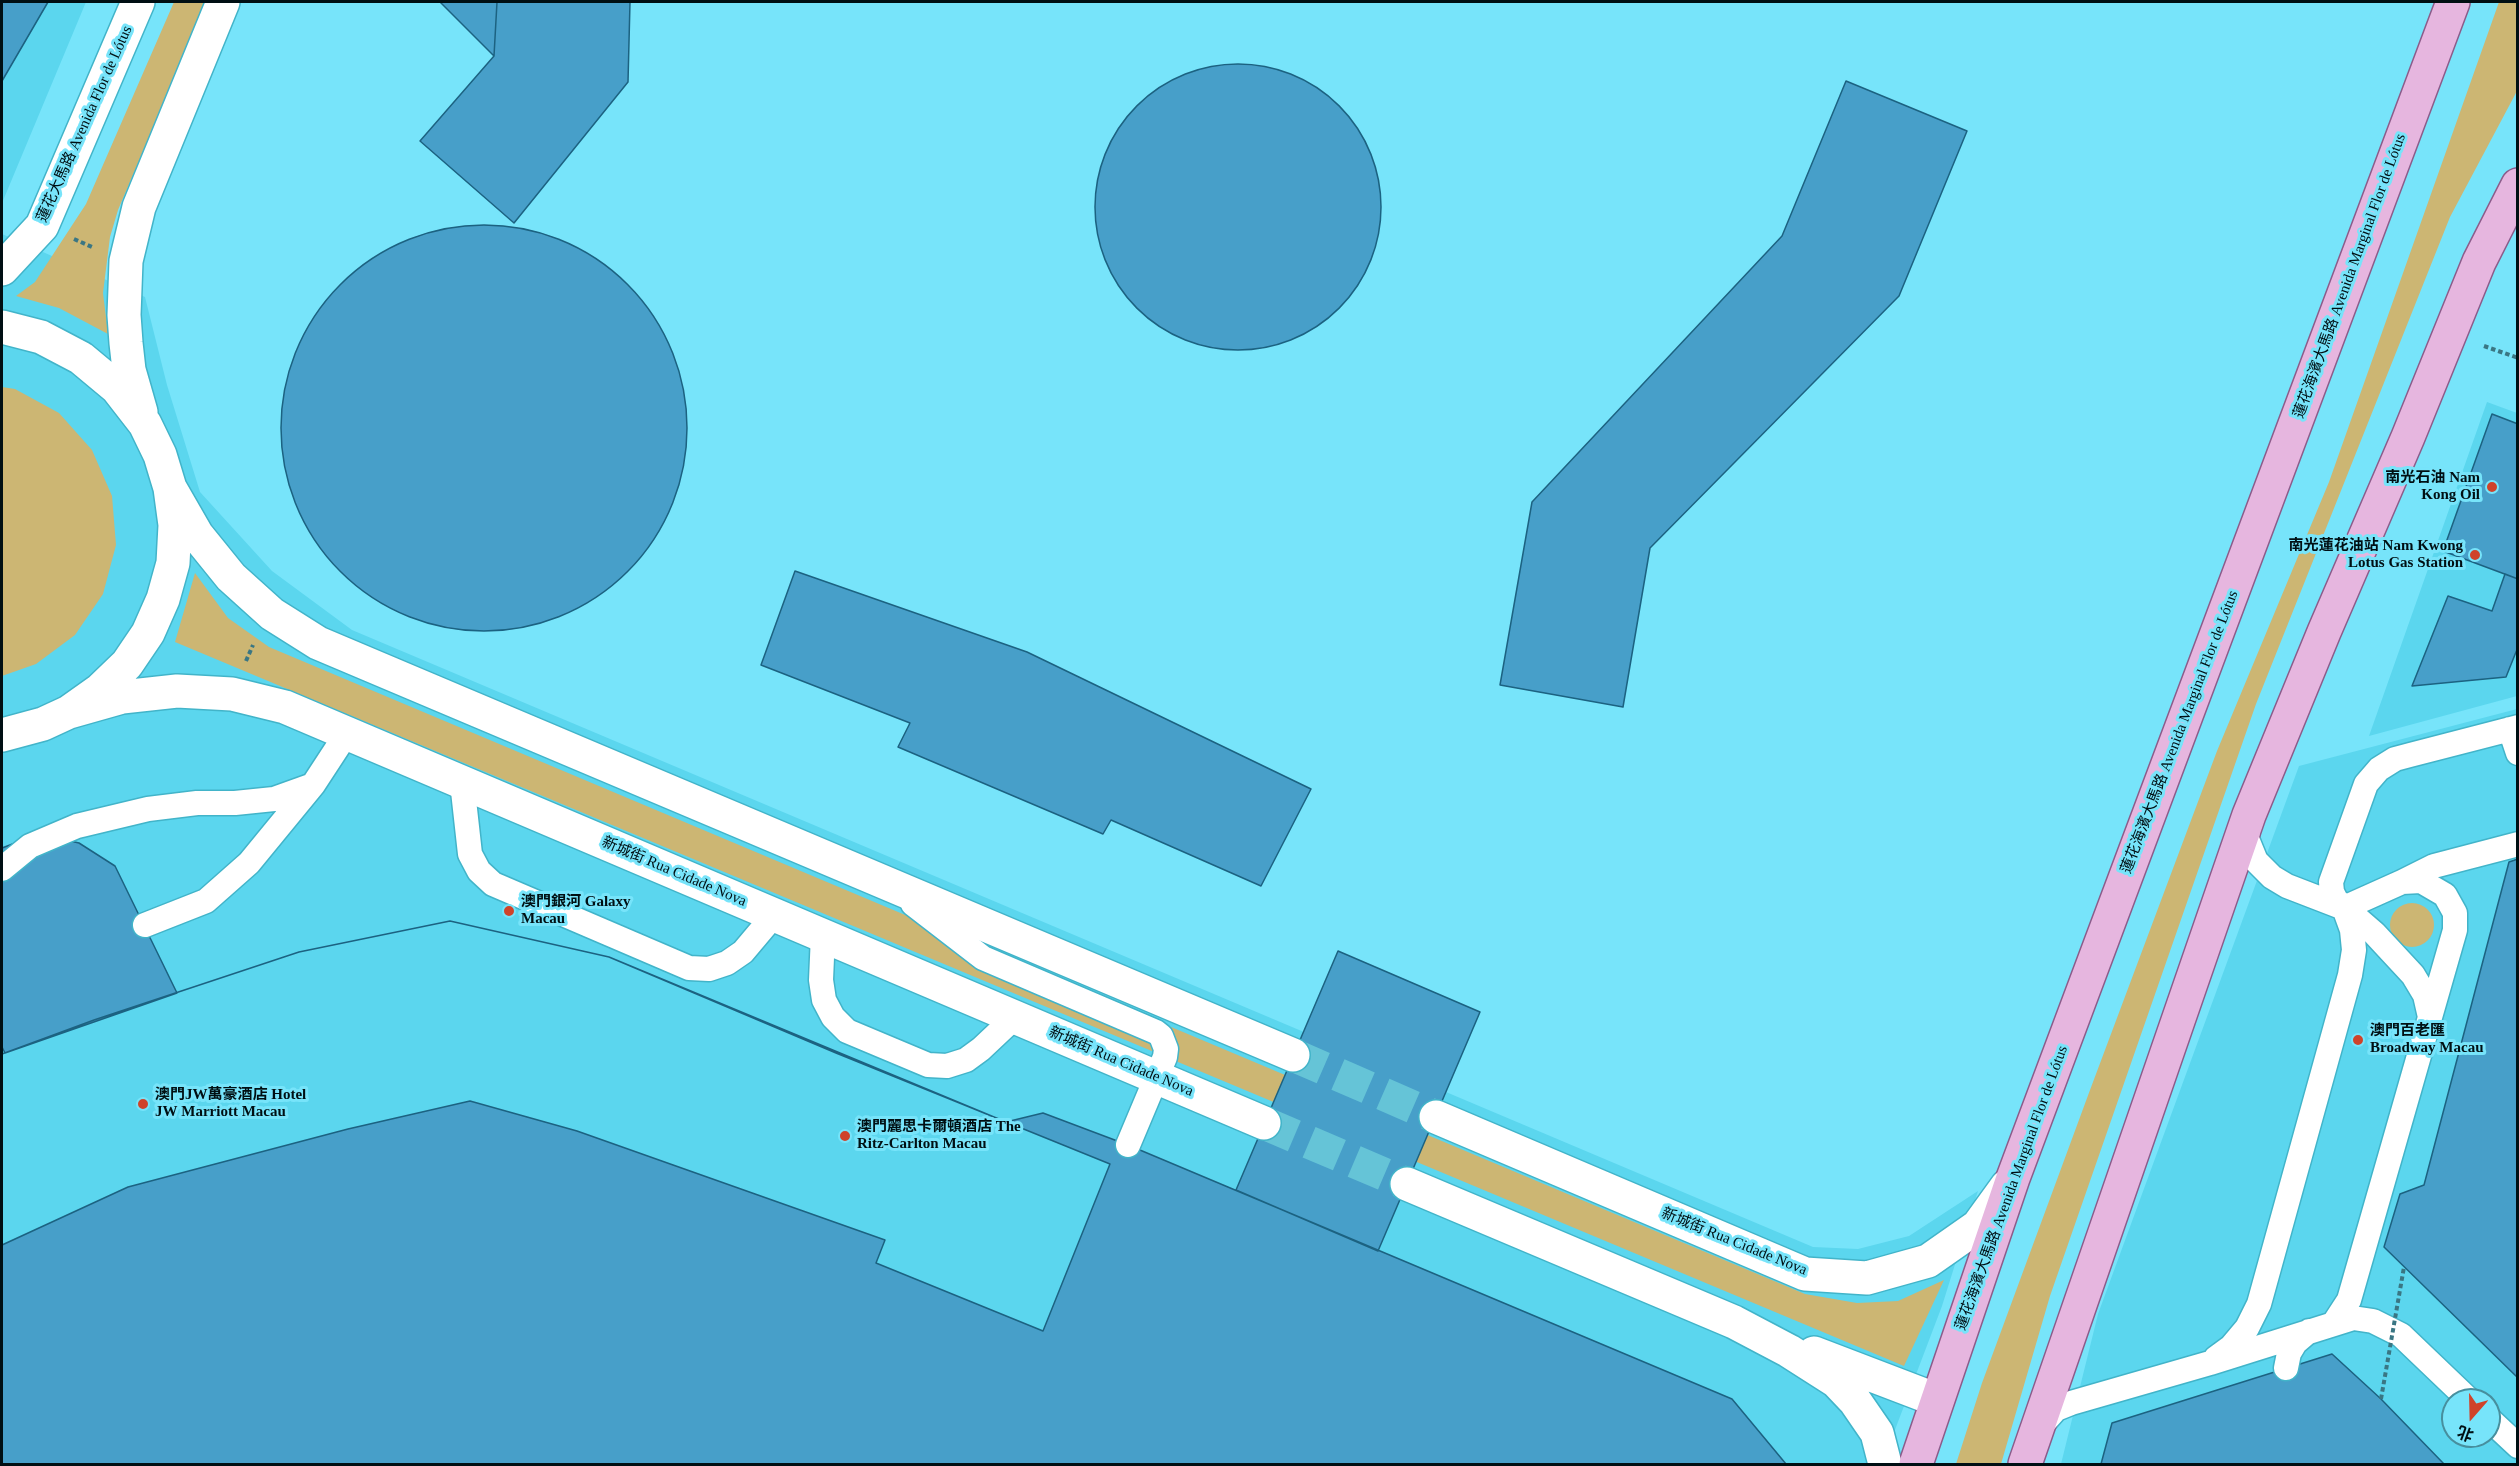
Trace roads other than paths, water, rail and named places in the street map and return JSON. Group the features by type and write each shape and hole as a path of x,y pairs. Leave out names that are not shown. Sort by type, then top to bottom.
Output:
{"main road":[{"name":"蓮花海濱大馬路 Avenida Marginal Flor de Lótus","path":"1916,1464 2013,1178 2453,2"},
{"path":"2030,1450 2249,815 2479,262 2517,185"}],"street":[{"name":"蓮花大馬路 Avenida Flor de Lótus","path":"2,269 42,226 138,2"},
{"path":"6,736 43,724 69,712 100,690 120,670 148,633 163,599 172,563 175,525 170,488 160,455 145,424 129,370 124,315 126,261 139,207 223,2"},
{"path":"2,327 41,337 81,358 117,388 145,424"},
{"path":"170,488 203,543 231,577 268,610 318,643 1293,1055"},
{"name":"新城街 Rua Cidade Nova","path":"69,712 122,697 177,691 232,694 285,707 1264,1124"},
{"name":"新城街 Rua Cidade Nova","path":"1436,1117 1805,1274 1867,1278 1928,1261 1978,1226 2013,1178"},
{"path":"1407,1184 1734,1322 1937,1400"},
{"path":"1734,1322 1789,1351 1836,1381 1877,1433 1885,1464"}],"lane":[{"path":"2430,1017 2425,995 2413,975 2374,933 2344,908 2332,892 2331,882 2366,784 2379,770 2396,759 2514,728 2517,753"},
{"path":"145,925 206,901 249,863 313,785 347,733"},
{"path":"462,782 470,854 479,871 493,884 689,968 709,969 728,963 743,952 775,915"},
{"path":"2,868 30,846 77,826 148,809 197,803 234,803 274,799 313,785"},
{"path":"2249,815 2247,839 2256,861 2272,877 2287,886 2344,908 2434,866 2517,844"},
{"path":"2334,1323 2349,1300 2455,930 2455,913 2445,895 2421,882 2402,882"},
{"path":"890,886 984,958 1161,1036 1166,1049 1157,1077 1128,1145"},
{"path":"2210,1363 2231,1347 2247,1328 2259,1304 2350,975 2354,950 2352,930 2344,908"},
{"path":"823,935 821,981 824,1000 833,1017 847,1031 927,1065 947,1066 966,1060 1016,1017"},
{"path":"2030,1450 2045,1418 2056,1409 2353,1318 2373,1321 2402,1335 2457,1388"},
{"path":"2501,1431 2517,1446"}],"tunnel":[{"path":"1293,1055 1436,1117"},
{"path":"1264,1123 1407,1184"}],"place":[{"name":"南光石油 Nam Kong Oil","path":"2492,487"},
{"name":"南光蓮花油站 Nam Kwong Lotus Gas Station","path":"2475,555"},
{"name":"澳門銀河 Galaxy Macau","path":"509,911"},
{"name":"澳門百老匯 Broadway Macau","path":"2358,1040"},
{"name":"澳門JW萬豪酒店 Hotel JW Marriott Macau","path":"143,1104"},
{"name":"澳門麗思卡爾頓酒店 The Ritz-Carlton Macau","path":"845,1136"}]}
